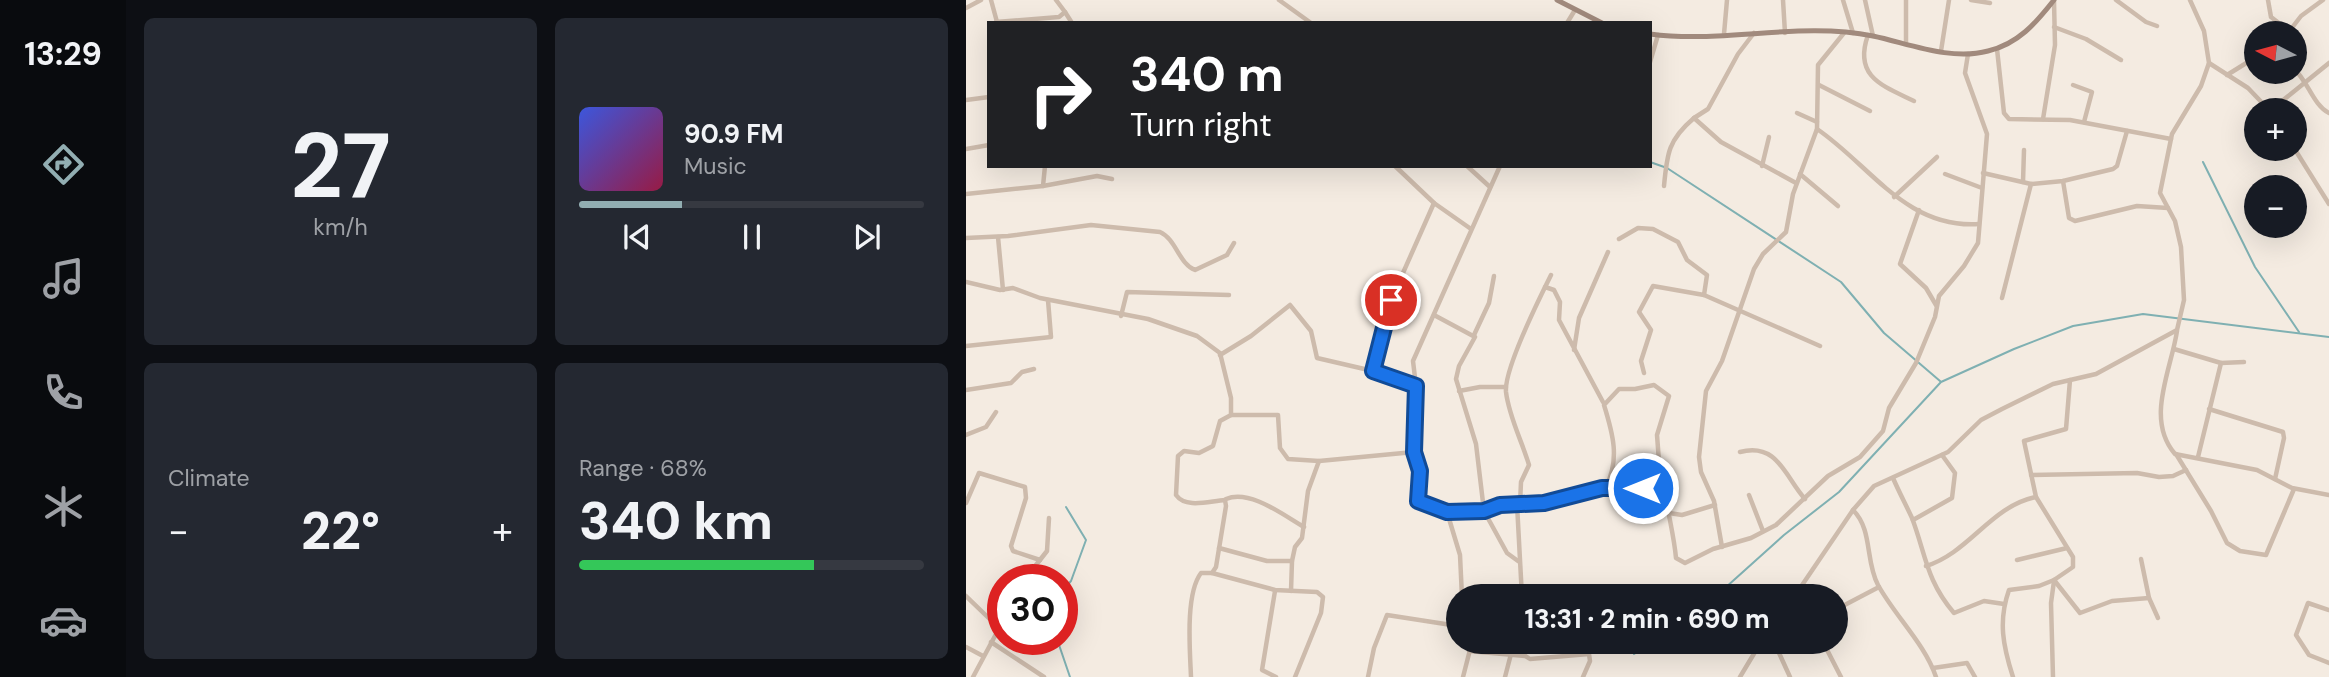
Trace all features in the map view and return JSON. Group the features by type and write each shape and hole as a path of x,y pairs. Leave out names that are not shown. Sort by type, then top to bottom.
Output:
{"main road":[{"path":"1557,0 1598,21"},
{"path":"1652,34 1845,32 1941,51 1971,54 1997,49 2022,35 2054,0"}],"street":[{"path":"966,8 981,0"},
{"path":"991,0 997,21"},
{"path":"1056,0 1071,21"},
{"path":"1279,0 1303,21"},
{"path":"1724,34 1727,0"},
{"path":"1783,0 1785,34"},
{"path":"1843,0 1853,33"},
{"path":"1865,0 1870,36 1863,58 1876,83 1914,101"},
{"path":"1906,0 1906,44"},
{"path":"1941,51 1949,0"},
{"path":"1971,0 1990,3"},
{"path":"2043,119 2055,45 2054,0"},
{"path":"2116,0 2157,26"},
{"path":"2269,0 2271,17 2276,21"},
{"path":"2297,21 2323,0"},
{"path":"2193,1 2204,31 2209,63 2201,86 2176,125 2160,193 2178,229 2184,283 2181,318 2160,417 2163,437 2186,470 2227,543 2240,551 2262,557 2266,555 2294,489"},
{"path":"1568,21 1574,10"},
{"path":"1020,21 1059,17 1065,12"},
{"path":"2054,27 2086,39 2120,60"},
{"path":"1722,547 1715,505 1699,457 1706,391 1722,361 1759,261 1786,232 1796,183 1817,129 1820,61 1845,32"},
{"path":"1664,186 1667,157 1676,133 1708,108 1738,54 1754,33"},
{"path":"1652,55 1658,35"},
{"path":"1997,49 2005,116 2009,119 2084,122 2171,139"},
{"path":"1604,403 1621,388 1636,389 1656,385 1668,396 1657,435 1661,488 1678,560 1694,561 1763,531 1784,519 1828,476 1856,460 1880,436 1889,408 1916,363 1935,317 1936,305 1946,286 1964,267 1978,243 1987,134 1965,73 1971,54"},
{"path":"2209,63 2257,98"},
{"path":"2307,80 2329,63"},
{"path":"2227,75 2244,64"},
{"path":"2307,83 2321,107 2329,113"},
{"path":"2285,98 2302,84"},
{"path":"1819,85 1870,111"},
{"path":"2073,85 2092,94 2084,122"},
{"path":"966,100 987,97"},
{"path":"1797,113 1817,122"},
{"path":"1694,118 1721,142 1796,183"},
{"path":"1817,129 1894,197 1948,222 1979,224"},
{"path":"1983,173 2031,184 2063,181 2116,168 2127,131"},
{"path":"1762,166 1769,137"},
{"path":"966,149 987,145"},
{"path":"2023,182 2024,150"},
{"path":"1894,197 1937,157"},
{"path":"2302,161 2329,205"},
{"path":"1043,186 1045,168"},
{"path":"1397,168 1434,203 1471,229"},
{"path":"1468,168 1490,187"},
{"path":"1499,168 1413,362 1416,386 1414,452 1420,471 1418,501 1447,512 1484,511 1500,505 1544,503 1606,487 1661,488"},
{"path":"1800,174 1838,206"},
{"path":"1945,174 1982,188"},
{"path":"966,194 1043,186 1097,176 1112,180"},
{"path":"2063,181 2069,218 2075,221 2137,206 2168,208"},
{"path":"2003,298 2031,184"},
{"path":"1373,371 1391,300 1434,203"},
{"path":"1919,210 1900,264 1926,288 1936,305"},
{"path":"966,238 998,237 1091,225 1160,232 1167,236 1188,267 1195,270 1227,255 1234,243"},
{"path":"1619,239 1645,228 1678,242 1687,260 1707,275 1703,295"},
{"path":"998,237 1003,290"},
{"path":"1574,351 1579,318 1608,252"},
{"path":"1521,584 1518,504 1521,482 1529,465 1513,420 1506,387 1551,275"},
{"path":"1494,276 1489,303 1456,375 1476,444 1484,511 1507,553 1518,561"},
{"path":"966,282 1003,290 1013,288 1048,300 1148,320 1197,336 1220,355 1231,398 1231,415"},
{"path":"1644,373 1640,361 1651,330 1639,312 1653,286 1703,295 1820,346"},
{"path":"1545,287 1554,290 1560,302 1559,320 1604,403 1615,446 1613,473 1606,487"},
{"path":"1121,316 1127,292 1229,295"},
{"path":"966,346 1051,337 1048,300"},
{"path":"1220,355 1251,337 1290,305 1311,331 1317,358 1373,371 1416,386"},
{"path":"1434,315 1454,328 1474,335"},
{"path":"1804,584 1853,510 1874,486 1942,454 1981,420 2047,387 2096,374 2177,330"},
{"path":"2174,349 2221,363 2244,362"},
{"path":"2198,457 2221,363"},
{"path":"966,390 1011,383 1022,372 1034,369"},
{"path":"2013,677 2003,647 2004,604 2011,588 2025,589 2054,580 2073,567 2073,557 2036,497 2024,441 2066,429 2070,380"},
{"path":"1459,391 1480,387 1506,387"},
{"path":"2209,409 2283,432 2275,479"},
{"path":"966,435 986,428 996,412"},
{"path":"1304,527 1259,503 1237,496 1186,504 1176,495 1178,456 1184,451 1199,453 1213,446 1220,421 1231,415 1275,413 1280,448 1285,457 1319,461 1414,452"},
{"path":"1740,452 1764,452 1776,457 1805,499"},
{"path":"1913,520 1952,498 1955,473 1942,454"},
{"path":"2175,454 2257,470 2294,489 2329,495"},
{"path":"1291,591 1292,561 1304,527 1308,491 1319,461"},
{"path":"2030,475 2137,473 2159,477 2173,476 2186,470"},
{"path":"966,503 967,494 979,472 1025,487 1026,498 1011,546 1013,551 1040,560"},
{"path":"1892,478 1913,520 1926,566 1942,599 1954,613 1984,601 2004,604"},
{"path":"1749,495 1763,531"},
{"path":"1926,566 1941,561 1970,541 2003,510 2036,497"},
{"path":"1212,573 1219,548 1225,500"},
{"path":"1669,513 1682,515 1715,505"},
{"path":"1853,510 1865,526 1868,562 1879,587 1933,668 1936,677"},
{"path":"1447,512 1460,555 1461,584"},
{"path":"1037,564 1047,551 1049,519"},
{"path":"1219,548 1267,561 1292,561"},
{"path":"2017,560 2067,548"},
{"path":"2141,559 2149,598 2158,618"},
{"path":"1191,677 1190,644 1195,585 1201,573 1212,573 1275,590 1317,592 1323,597 1324,602 1295,677"},
{"path":"2054,580 2080,613 2112,601 2149,598"},
{"path":"2053,677 2051,603 2054,580"},
{"path":"1848,603 1879,587"},
{"path":"1275,590 1262,670 1276,677"},
{"path":"966,596 987,616"},
{"path":"2329,610 2308,603 2296,635 2311,657 2329,663"},
{"path":"1368,677 1374,648 1387,615 1446,624"},
{"path":"966,647 983,656"},
{"path":"973,677 987,649"},
{"path":"1505,677 1511,654 1545,660 1588,653 1591,658 1583,677"},
{"path":"1463,677 1468,654"},
{"path":"1740,677 1754,654"},
{"path":"1779,654 1790,677"},
{"path":"1829,654 1842,677"},
{"path":"1011,655 1044,677"},
{"path":"1933,668 1967,663 1975,677"}],"waterway":[{"path":"2203,162 2255,267 2299,332"},
{"path":"1652,163 1667,168 1841,282 1884,333 1940,381"},
{"path":"1729,584 1784,535 1839,492 1941,382 2014,349 2073,326 2143,314 2329,337"},
{"path":"1066,507 1086,540 1077,564"},
{"path":"1062,655 1070,677"}],"route":[{"path":"1391,300 1373,371 1416,386 1414,452 1420,471 1418,501 1447,512 1484,511 1500,505 1544,503 1602,488 1643,488"}]}
